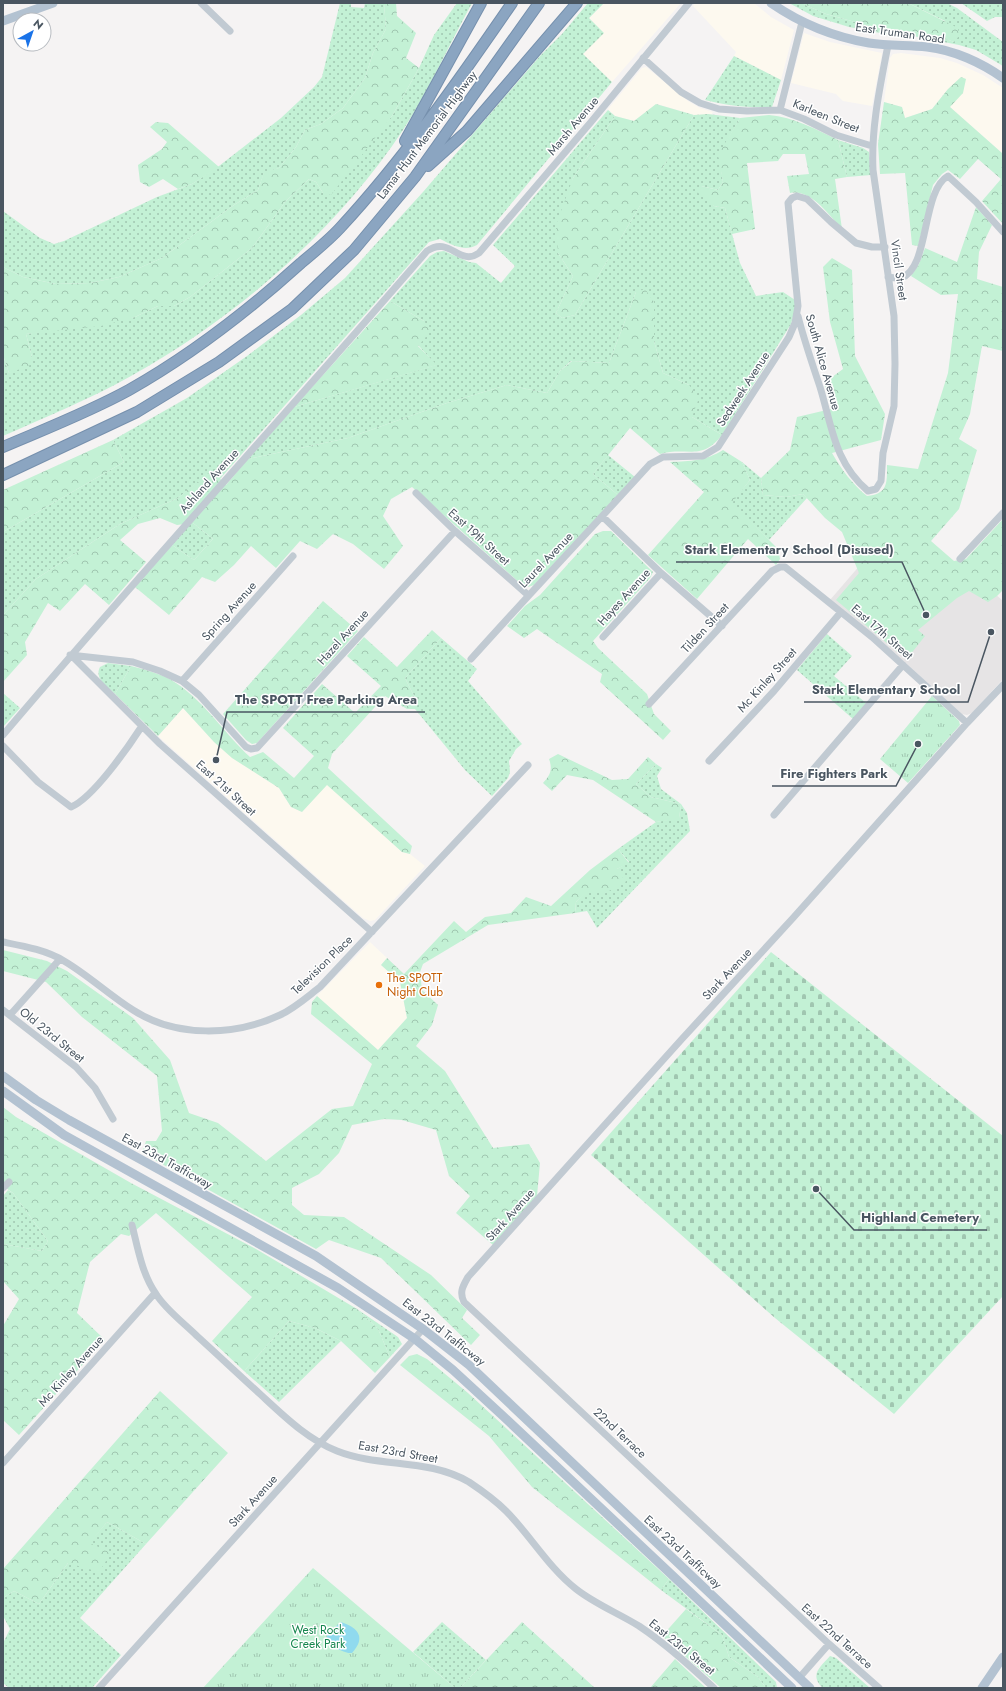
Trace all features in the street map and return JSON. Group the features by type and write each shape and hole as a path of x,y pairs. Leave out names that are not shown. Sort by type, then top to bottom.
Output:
{"highway":[{"path":"390,169 481,3"},
{"name":"Lamar Hunt Memorial Highway","path":"3,447 88,410 128,390 183,356 268,293 339,229 390,169 444,99 512,3"},
{"name":"Lamar Hunt Memorial Highway","path":"3,475 137,412 219,362 292,309 354,250 415,178 539,3"},
{"path":"415,178 467,131 577,3"}],"main road":[{"path":"3,20 53,3"},
{"name":"East Truman Road","path":"771,3 802,22 841,36 888,45 928,47 948,51 983,66 1003,78"},
{"name":"East 23rd Trafficway","path":"3,1076 36,1100 68,1120 316,1256 423,1329 469,1365 810,1688"},
{"name":"East 23rd Trafficway","path":"3,1091 64,1135 338,1288 415,1339 453,1370 503,1416 791,1688"},
{"path":"982,1688 1003,1657"}],"street":[{"path":"201,3 230,31"},
{"name":"Marsh Avenue","path":"434,246 440,245 470,257 474,257 479,253 689,3"},
{"path":"780,110 802,22"},
{"name":"Vincil Street","path":"868,491 876,489 881,481 883,453 894,406 894,316 873,170 872,146 874,121 888,45"},
{"name":"Karleen Street","path":"643,58 681,92 700,103 726,110 780,110 804,119 836,135 872,146"},
{"path":"888,277 900,278 907,274 914,266 922,244 934,195 944,178 948,176 976,202 1003,232"},
{"name":"South Alice Avenue","path":"868,491 861,485 844,464 835,442 797,313 798,306 788,203 792,198 797,196 807,199 856,243 872,248 885,247"},
{"name":"Ashland Avenue","path":"3,734 70,655 427,251 434,246"},
{"name":"Sedweek Avenue","path":"603,517 650,464 663,458 704,456 718,447 789,337 795,323 797,313"},
{"name":"East 19th Street","path":"416,494 455,531 528,595"},
{"path":"960,559 1003,513"},
{"path":"603,517 661,573 722,626"},
{"name":"Laurel Avenue","path":"472,659 528,595 603,517"},
{"name":"Hazel Avenue","path":"182,682 199,695 244,745 251,749 257,748 455,531"},
{"name":"Spring Avenue","path":"182,682 293,556"},
{"name":"East 17th Street","path":"778,568 785,567 790,570 841,612 903,665 967,724"},
{"name":"Tilden Street","path":"649,704 772,571 778,568"},
{"name":"Hayes Avenue","path":"603,637 661,573"},
{"name":"Mc Kinley Street","path":"709,761 774,691 841,612"},
{"path":"70,655 133,662 160,671 182,682"},
{"name":"East 21st Street","path":"70,655 160,744 372,932"},
{"path":"774,816 903,665"},
{"name":"Stark Avenue","path":"468,1277 1003,685"},
{"path":"3,746 38,782 71,807 76,805 92,790 112,768 142,726"},
{"name":"Television Place","path":"3,942 30,947 60,958 134,1011 169,1026 188,1030 223,1030 260,1023 280,1015 299,1004 320,987 528,765"},
{"path":"10,1015 60,958"},
{"name":"Old 23rd Street","path":"3,1010 76,1067 95,1088 113,1119"},
{"path":"3,1188 9,1182"},
{"name":"East 23rd Street","path":"132,1225 144,1272 155,1293 218,1356 297,1428 320,1443 337,1451 356,1457 374,1461 421,1465 467,1481 506,1510 563,1578 576,1589 597,1604 638,1625 661,1641 714,1688"},
{"name":"22nd Terrace","path":"468,1277 461,1288 461,1297 464,1302 781,1599"},
{"name":"Mc Kinley Avenue","path":"3,1463 155,1293"},
{"name":"Stark Avenue","path":"99,1688 423,1329"},
{"name":"East 22nd Terrace","path":"781,1599 879,1688"},
{"path":"799,1678 829,1644"}],"shaded area":[{"path":"604,3 681,3 612,82 583,54 603,33 589,18"},
{"path":"695,3 754,3 771,17 794,30 781,80 734,56 736,52 693,6"},
{"path":"804,33 830,42 882,53 872,106 843,101 836,94 791,83"},
{"path":"901,53 940,58 957,63 983,75 1003,88 1002,153 950,107 948,89 932,109 905,118 902,107 884,102 890,58 893,54"},
{"path":"646,67 688,101 700,108 713,112 711,115 694,115 657,104 634,121 615,116 608,109 642,68"},
{"path":"899,520 956,569 961,564 1003,601 1003,679 972,713 967,715 962,714 908,665 830,600"},
{"path":"183,708 214,742 233,758 279,788 291,807 302,812 327,784 402,852 410,854 425,866 375,920 370,921 363,918 158,736"},
{"name":"The SPOTT Night Club","path":"370,942 387,958 381,965 400,982 407,1018 378,1050 317,996"}],"green space":[{"path":"340,3 351,3 351,7 364,8 365,3 384,3 386,29 373,53 365,78 343,108 321,124 305,130 296,147 279,168 264,173 258,190 234,205 162,258 119,277 90,283 56,284 23,277 3,267 3,211 40,238 54,244 64,241 157,197 192,184 219,166 281,118 314,87 322,77"},
{"path":"384,3 396,3 397,16 416,33 406,58 419,68 392,116 331,195 323,193 316,182 309,179 285,202 252,248 190,297 174,306 158,306 135,317 101,326 26,334 32,357 29,366 9,373 3,355 3,267 23,277 56,284 90,283 119,277 162,258 234,205 258,190 264,172 279,168 296,147 305,130 321,124 343,108 365,78 373,53 386,29"},
{"path":"457,3 472,3 430,83 403,130 347,203 282,269 209,327 170,353 131,376 68,408 3,436 3,355 9,373 32,357 26,334 135,317 158,306 174,306 190,297 252,248 285,202 309,179 316,182 323,193 392,116 419,68 434,35"},
{"path":"588,3 604,3 589,18 604,33 583,54 612,82 477,245 463,248 440,239 429,242 219,480 212,471 178,498 120,524 36,579 3,615 3,532 124,462 113,440 187,398 247,356 301,315 345,278 423,192 540,56 562,34"},
{"path":"789,3 801,3 826,14 866,25 880,33 912,31 938,36 954,42 945,21 908,3 947,3 957,8 1003,42 1003,66 976,50 913,36 885,34 849,27 813,16"},
{"path":"801,3 908,3 958,28 959,36 954,42 938,36 912,31 880,33 866,25 826,14"},
{"path":"961,3 1003,3 1003,17 995,17 987,21"},
{"path":"734,56 781,80 772,107 738,106 705,100"},
{"path":"961,77 966,79 963,93 950,107 1002,153 1003,152 1003,224 982,201 1001,179 978,159 960,179 948,170 942,174 933,185 918,246 912,245 905,173 880,174 878,144 884,102 902,107 905,118 932,109 948,89"},
{"path":"656,104 694,115 575,315 562,318 556,313 573,276 558,253 556,225 573,178 615,116 634,121"},
{"path":"608,110 615,116 573,178 558,253 573,276 556,313 562,318 575,315 694,115 708,114 740,118 719,155 723,182 718,190 701,186 714,206 725,208 740,263 756,296 783,292 795,300 795,309 791,324 722,435 692,417 689,385 663,373 654,341 654,302 636,292 609,363 571,361 560,371 547,393 507,385 447,403 348,438 248,459 294,407 436,365 418,345 424,321 390,301 430,256 437,252 444,251 469,262 476,263 501,283 515,266 493,245"},
{"path":"769,115 796,121 838,140 847,177 835,179 842,229 819,204 812,199 798,193 790,193 787,176 809,174 805,154 783,154 778,161 747,163 755,229 732,234 725,208 714,206 697,192 701,186 718,190 723,182 718,155 740,118"},
{"path":"156,122 168,123 219,167 192,184 178,189 163,179 149,187 140,182 138,165 162,149 167,142 150,127"},
{"path":"838,140 863,148 869,152 871,175 847,177"},
{"path":"976,207 992,225 979,252 977,279 1003,287 1003,351 982,346 970,414 959,439 977,450 959,509 931,541 954,561 966,559 1003,519 1003,590 988,602 969,591 957,598 918,630 925,636 910,655 901,655 836,600 859,573 842,532 825,518 803,494 786,497 763,495 761,478 790,450 797,417 831,409 824,383 843,369 830,322 823,267 832,258 852,270 855,356 885,414 881,440 832,453 848,476 867,496 874,495 883,490 887,477 887,465 918,469 948,373 958,294 941,295 911,276 919,264 925,248 957,262"},
{"path":"645,289 654,302 654,341 663,373 689,385 699,398 692,417 722,435 714,443 700,451 678,451 660,454 630,428 593,474 618,495 534,585 528,587 522,585 412,487 391,499 383,516 403,546 384,569 353,544 333,534 317,549 300,541 276,568 251,546 234,565 215,582 202,577 169,615 135,587 172,545 194,560 213,539 193,523 177,525 160,518 138,524 120,540 146,562 109,605 85,584 60,611 48,603 25,642 27,655 3,682 3,615 36,579 120,524 178,498 212,470 226,485 248,459 348,438 447,403 507,385 547,393 560,371 572,361 609,363 636,292"},
{"path":"390,301 424,321 431,331 418,346 437,365 294,407"},
{"path":"113,440 124,462 3,532 3,490"},
{"path":"723,450 742,462 750,480 732,503 778,549 780,559 776,565 748,539 697,599 648,555 704,492 670,462 691,461 716,454"},
{"path":"608,455 635,477 618,495 593,474"},
{"path":"742,462 761,478 763,495 786,497 803,494 807,498 769,540 731,503 750,480"},
{"path":"190,523 193,523 213,539 194,560 172,545"},
{"path":"603,531 611,531 653,572 650,578 593,641 598,648 647,694 654,714 671,731 663,740 600,682 602,674 537,629 524,638 507,626 525,606 540,595 595,534"},
{"path":"323,601 358,631 257,743 252,744 246,740 223,714"},
{"path":"432,630 441,638 405,678 415,698 415,709 407,709 385,696 332,754 328,768 412,846 410,854 402,852 327,785 302,812 291,807 279,788 232,758 214,742 183,708 158,736 115,694 131,666 166,677 187,691 197,700 250,757 263,752 294,778 314,756 283,728 322,684 355,713 381,686 347,656 364,637 397,667"},
{"path":"827,634 852,656 834,676 866,703 853,719 797,670"},
{"path":"441,638 477,669 468,681 522,744 516,749 509,761 510,772 508,778 492,796 465,770 415,709 415,698 405,678"},
{"path":"108,663 131,666 115,694 102,682 99,675 100,667"},
{"path":"3,693 20,708 3,727"},
{"path":"932,696 959,721 960,725 908,783 880,759"},
{"path":"558,754 612,780 628,779 648,757 656,764 636,784 651,797 681,804 679,819 656,822 593,780 567,775 552,791 543,783 550,772 551,766 549,759"},
{"path":"656,764 662,768 657,776 661,789 681,804 651,797 636,784"},
{"path":"681,804 687,813 690,831 597,928 587,911 575,913 576,902 586,892 605,893 617,869 629,862 618,849 656,822 679,818"},
{"path":"618,849 629,863 617,869 626,882 605,893 586,893 576,902 575,913 488,925 423,964 420,972 422,990 438,1005 432,1025 416,1046 445,1071 493,1148 529,1144 540,1163 537,1196 493,1245 456,1213 470,1196 449,1176 436,1130 402,1120 384,1119 352,1125 339,1153 319,1174 292,1188 292,1205 304,1215 344,1217 431,1275 467,1310 462,1318 480,1335 471,1345 381,1258 329,1240 316,1249 142,1153 146,1141 156,1141 162,1131 157,1076 82,1017 46,982 3,971 3,950 47,961 67,971 133,1018 170,1060 189,1113 218,1123 266,1161 332,1109 353,1106 372,1064 311,1014 312,1002 317,996 378,1050 407,1018 400,982 381,965 387,958 404,974 454,921 466,932 485,917 511,913 526,897 551,906 590,870"},
{"path":"771,952 1003,1136 1003,1296 894,1414 775,1318 591,1155"},
{"path":"3,1107 16,1117 131,1183 256,1249 357,1309 378,1329 390,1357 375,1373 341,1341 315,1328 289,1321 244,1371 212,1341 252,1297 156,1213 129,1236 121,1234 90,1262 77,1313 105,1340 19,1435 3,1420 3,1326 19,1299 3,1281 3,1244 42,1251 48,1241 13,1193 3,1186"},
{"path":"8,1190 13,1193 48,1241 42,1251 3,1244 3,1196"},
{"path":"357,1309 398,1337 402,1344 390,1357 378,1329"},
{"path":"289,1321 315,1328 341,1341 279,1402 244,1371"},
{"path":"417,1354 427,1359 468,1393 669,1579 661,1590 532,1487 489,1436 400,1365 409,1356"},
{"path":"160,1391 228,1453 146,1544 107,1522 90,1543 111,1553 99,1572 68,1563 39,1604 14,1591 3,1598 3,1569"},
{"path":"107,1522 146,1544 80,1618 121,1655 92,1688 9,1688 3,1683 3,1643 10,1629 3,1616 3,1598 14,1591 39,1604 68,1563 89,1543"},
{"name":"West Rock Creek Park","path":"313,1568 455,1688 203,1688"},
{"path":"669,1579 776,1682 777,1688 766,1688 758,1677 729,1657 722,1635 661,1590"},
{"path":"686,1609 722,1635 729,1657 758,1677 766,1688 721,1688 662,1636"},
{"path":"442,1622 486,1660 460,1688 455,1688 413,1652"},
{"path":"522,1622 595,1688 460,1688"},
{"path":"830,1656 836,1658 870,1688 823,1688 816,1675"},
{"path":"675,1659 706,1688 650,1688"}],"water":[{"path":"341,1622 352,1627 358,1634 359,1643 352,1653 347,1653 331,1647 326,1640 328,1633"}],"place":[{"name":"Stark Elementary School (Disused)","path":"926,615"},
{"name":"Stark Elementary School","path":"991,632"},
{"name":"Fire Fighters Park","path":"918,744"},
{"name":"The SPOTT Free Parking Area","path":"216,760"},
{"name":"The SPOTT Night Club","path":"379,985"},
{"name":"Highland Cemetery","path":"816,1189"}]}
